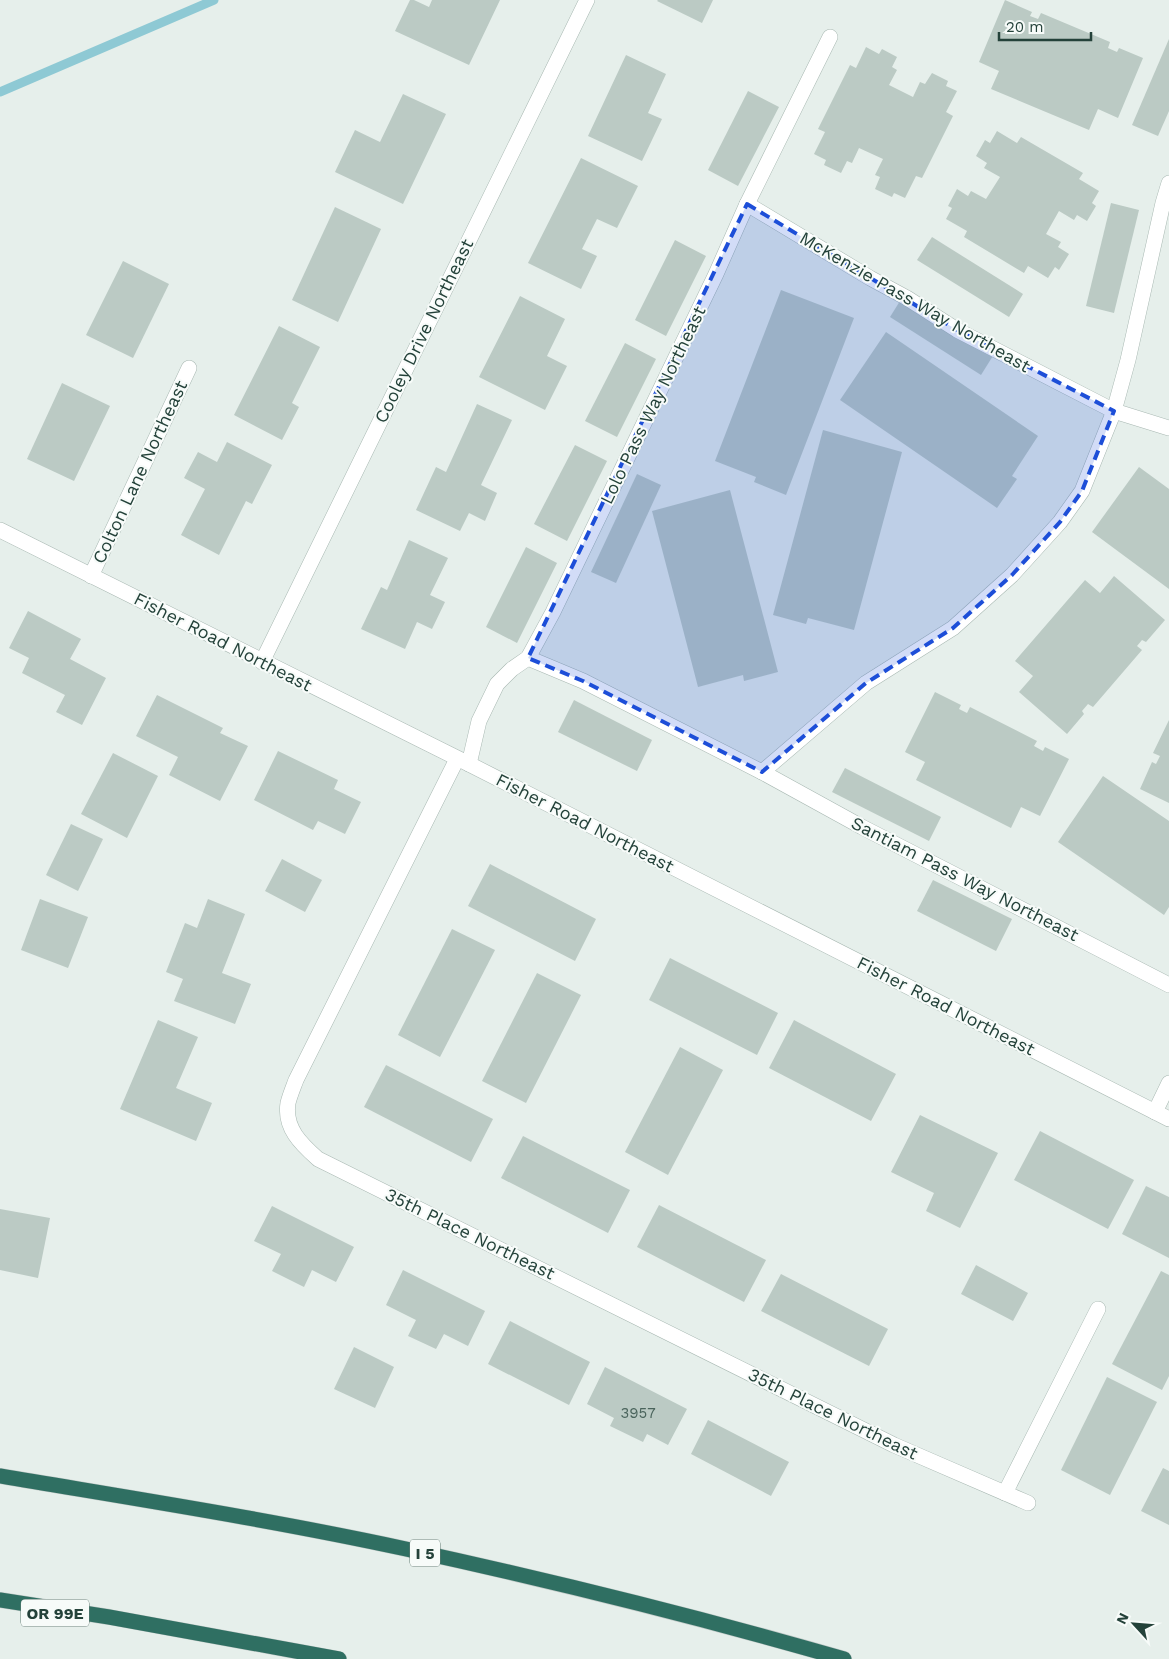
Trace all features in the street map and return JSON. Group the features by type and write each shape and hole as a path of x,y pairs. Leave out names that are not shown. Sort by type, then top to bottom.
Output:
{"highway":[{"name":"I 5","path":"0,1476 231,1515 414,1551 561,1584 844,1659"},
{"path":"0,1600 289,1648 339,1659"},
{"name":"OR 99E","path":"0,1609 110,1617"}],"street":[{"name":"Cooley Drive Northeast","path":"262,662 586,0"},
{"name":"Lolo Pass Way Northeast","path":"463,762 478,721 496,684 528,658 568,580 716,274 747,204 830,37"},
{"path":"762,772 866,683 953,628 1012,574 1060,522 1082,491 1114,411 1128,360 1169,183"},
{"name":"McKenzie Pass Way Northeast","path":"747,204 907,298 957,330 1114,411 1169,428"},
{"name":"Colton Lane Northeast","path":"91,576 189,368"},
{"name":"Fisher Road Northeast","path":"0,530 1169,1119"},
{"name":"Santiam Pass Way Northeast","path":"528,658 583,681 762,772 862,827 1169,985"},
{"name":"35th Place Northeast","path":"463,762 296,1080 288,1104 289,1122 299,1142 318,1159 894,1445 1028,1503"},
{"path":"1155,1112 1169,1083"},
{"path":"1005,1493 1098,1309"}],"highlighted area":[{"path":"747,204 957,330 1114,411 1082,491 1060,522 1012,575 953,628 866,683 762,772 583,681 528,658"}],"building":[{"path":"410,0 429,7 432,0 500,0 469,65 395,31"},
{"path":"658,0 713,0 702,23"},
{"path":"1005,0 1032,12 1030,16 1038,19 1041,13 1110,42 1108,48 1117,52 1119,48 1143,58 1118,118 1098,109 1089,130 991,89 999,71 979,62"},
{"path":"1169,39 1169,111 1158,136 1132,125"},
{"path":"866,47 879,54 882,49 897,57 892,67 897,70 889,85 913,97 920,82 925,84 932,73 948,81 946,86 957,91 946,112 953,116 922,178 916,176 905,198 894,193 892,197 875,189 880,177 875,175 883,159 859,148 852,163 847,161 841,173 824,165 826,160 814,154 825,132 818,129 850,65 856,68"},
{"path":"626,55 666,74 648,113 662,119 642,161 588,136"},
{"path":"748,91 779,107 738,186 708,170"},
{"path":"403,94 446,114 403,204 335,172 355,130 380,142"},
{"path":"997,131 1017,143 1021,137 1083,173 1079,179 1099,191 1092,203 1096,206 1087,221 1077,215 1074,220 1059,211 1046,234 1061,242 1058,247 1069,254 1059,270 1055,267 1048,278 1028,266 1024,273 964,237 967,231 946,219 952,208 948,206 957,189 968,196 971,191 986,199 1000,177 984,168 987,163 976,156 985,140 990,143"},
{"path":"581,158 638,186 617,228 597,219 582,249 597,256 581,289 528,263"},
{"path":"1111,203 1139,210 1114,313 1086,306"},
{"path":"335,207 381,229 338,322 292,300"},
{"path":"932,237 1023,294 1009,317 917,260"},
{"path":"675,240 706,256 666,336 635,320"},
{"path":"123,261 169,284 133,358 86,335"},
{"path":"781,290 854,318 786,495 754,482 756,477 715,461"},
{"path":"905,293 996,351 981,375 890,317"},
{"path":"520,296 565,319 547,356 567,366 545,410 479,377"},
{"path":"279,326 320,347 292,403 299,407 282,440 234,415"},
{"path":"886,332 1038,436 1012,476 1017,479 997,508 840,400"},
{"path":"625,343 656,359 617,437 585,421"},
{"path":"62,383 110,406 74,481 27,459"},
{"path":"477,404 512,420 481,485 497,493 485,521 469,513 460,531 416,510 436,467 446,472"},
{"path":"823,430 902,452 854,630 808,618 806,624 773,615"},
{"path":"227,442 272,465 252,504 246,501 219,555 181,535 205,489 184,478 198,452 217,462"},
{"path":"575,445 607,461 567,541 534,524"},
{"path":"1139,467 1169,489 1169,589 1092,532"},
{"path":"637,474 661,485 616,583 591,572"},
{"path":"730,490 778,672 744,681 743,675 698,687 652,511"},
{"path":"409,540 448,558 430,595 445,602 432,629 417,622 405,649 361,629 381,587 387,590"},
{"path":"526,547 557,563 517,643 486,627"},
{"path":"1114,576 1165,620 1146,642 1142,640 1137,646 1142,650 1093,707 1088,704 1082,711 1084,714 1067,734 1019,692 1033,676 1015,661 1085,580 1100,593"},
{"path":"28,611 81,639 70,659 106,678 82,725 56,712 65,695 22,673 29,658 9,648"},
{"path":"935,692 961,705 959,709 967,713 970,707 1037,741 1034,746 1043,751 1045,747 1069,759 1040,816 1021,807 1011,828 916,780 925,762 905,752"},
{"path":"157,695 223,728 220,733 248,746 220,801 169,775 178,757 136,736"},
{"path":"574,700 652,740 637,771 558,732"},
{"path":"1169,720 1169,803 1140,789 1152,762 1156,764 1160,756 1153,753"},
{"path":"278,751 338,780 334,789 361,802 345,834 318,821 313,830 254,800"},
{"path":"113,753 158,776 127,838 81,814"},
{"path":"845,768 941,817 929,841 832,792"},
{"path":"1103,776 1169,821 1169,907 1164,915 1058,842"},
{"path":"71,824 103,839 78,891 46,875"},
{"path":"282,859 322,880 305,912 265,891"},
{"path":"490,864 596,919 575,961 468,906"},
{"path":"933,880 1012,919 996,951 917,911"},
{"path":"40,899 88,917 68,968 21,950"},
{"path":"208,899 245,914 222,973 251,984 235,1024 174,1001 183,979 166,972 185,923 197,928"},
{"path":"452,929 495,950 440,1057 398,1035"},
{"path":"670,958 778,1013 757,1055 649,1000"},
{"path":"537,973 581,995 526,1103 482,1081"},
{"path":"158,1020 198,1037 176,1088 212,1103 196,1141 120,1109"},
{"path":"794,1020 896,1074 871,1121 769,1068"},
{"path":"680,1047 723,1070 668,1175 625,1152"},
{"path":"386,1065 493,1119 471,1162 364,1107"},
{"path":"920,1115 998,1153 960,1228 926,1211 934,1193 891,1172"},
{"path":"1040,1131 1134,1180 1108,1229 1014,1180"},
{"path":"523,1136 630,1190 608,1233 501,1178"},
{"path":"1146,1186 1169,1197 1169,1258 1122,1234"},
{"path":"659,1205 766,1260 744,1302 637,1247"},
{"path":"272,1206 354,1247 336,1282 312,1270 304,1287 272,1271 281,1254 254,1241"},
{"path":"0,1209 50,1218 38,1278 0,1270"},
{"path":"976,1265 1028,1293 1013,1321 961,1294"},
{"path":"403,1270 485,1311 468,1346 444,1334 436,1349 408,1336 416,1320 386,1305"},
{"path":"1161,1271 1169,1275 1169,1376 1162,1390 1112,1364"},
{"path":"781,1274 888,1329 869,1366 761,1311"},
{"path":"510,1321 590,1362 569,1405 488,1364"},
{"path":"354,1347 394,1367 375,1408 334,1389"},
{"path":"605,1367 687,1409 668,1445 647,1434 643,1442 610,1426 614,1418 587,1404"},
{"path":"1107,1377 1157,1402 1110,1495 1061,1470"},
{"path":"708,1420 789,1462 771,1496 691,1454"},
{"path":"1163,1468 1169,1471 1169,1525 1141,1511"}],"waterway":[{"path":"0,92 214,0"}]}
